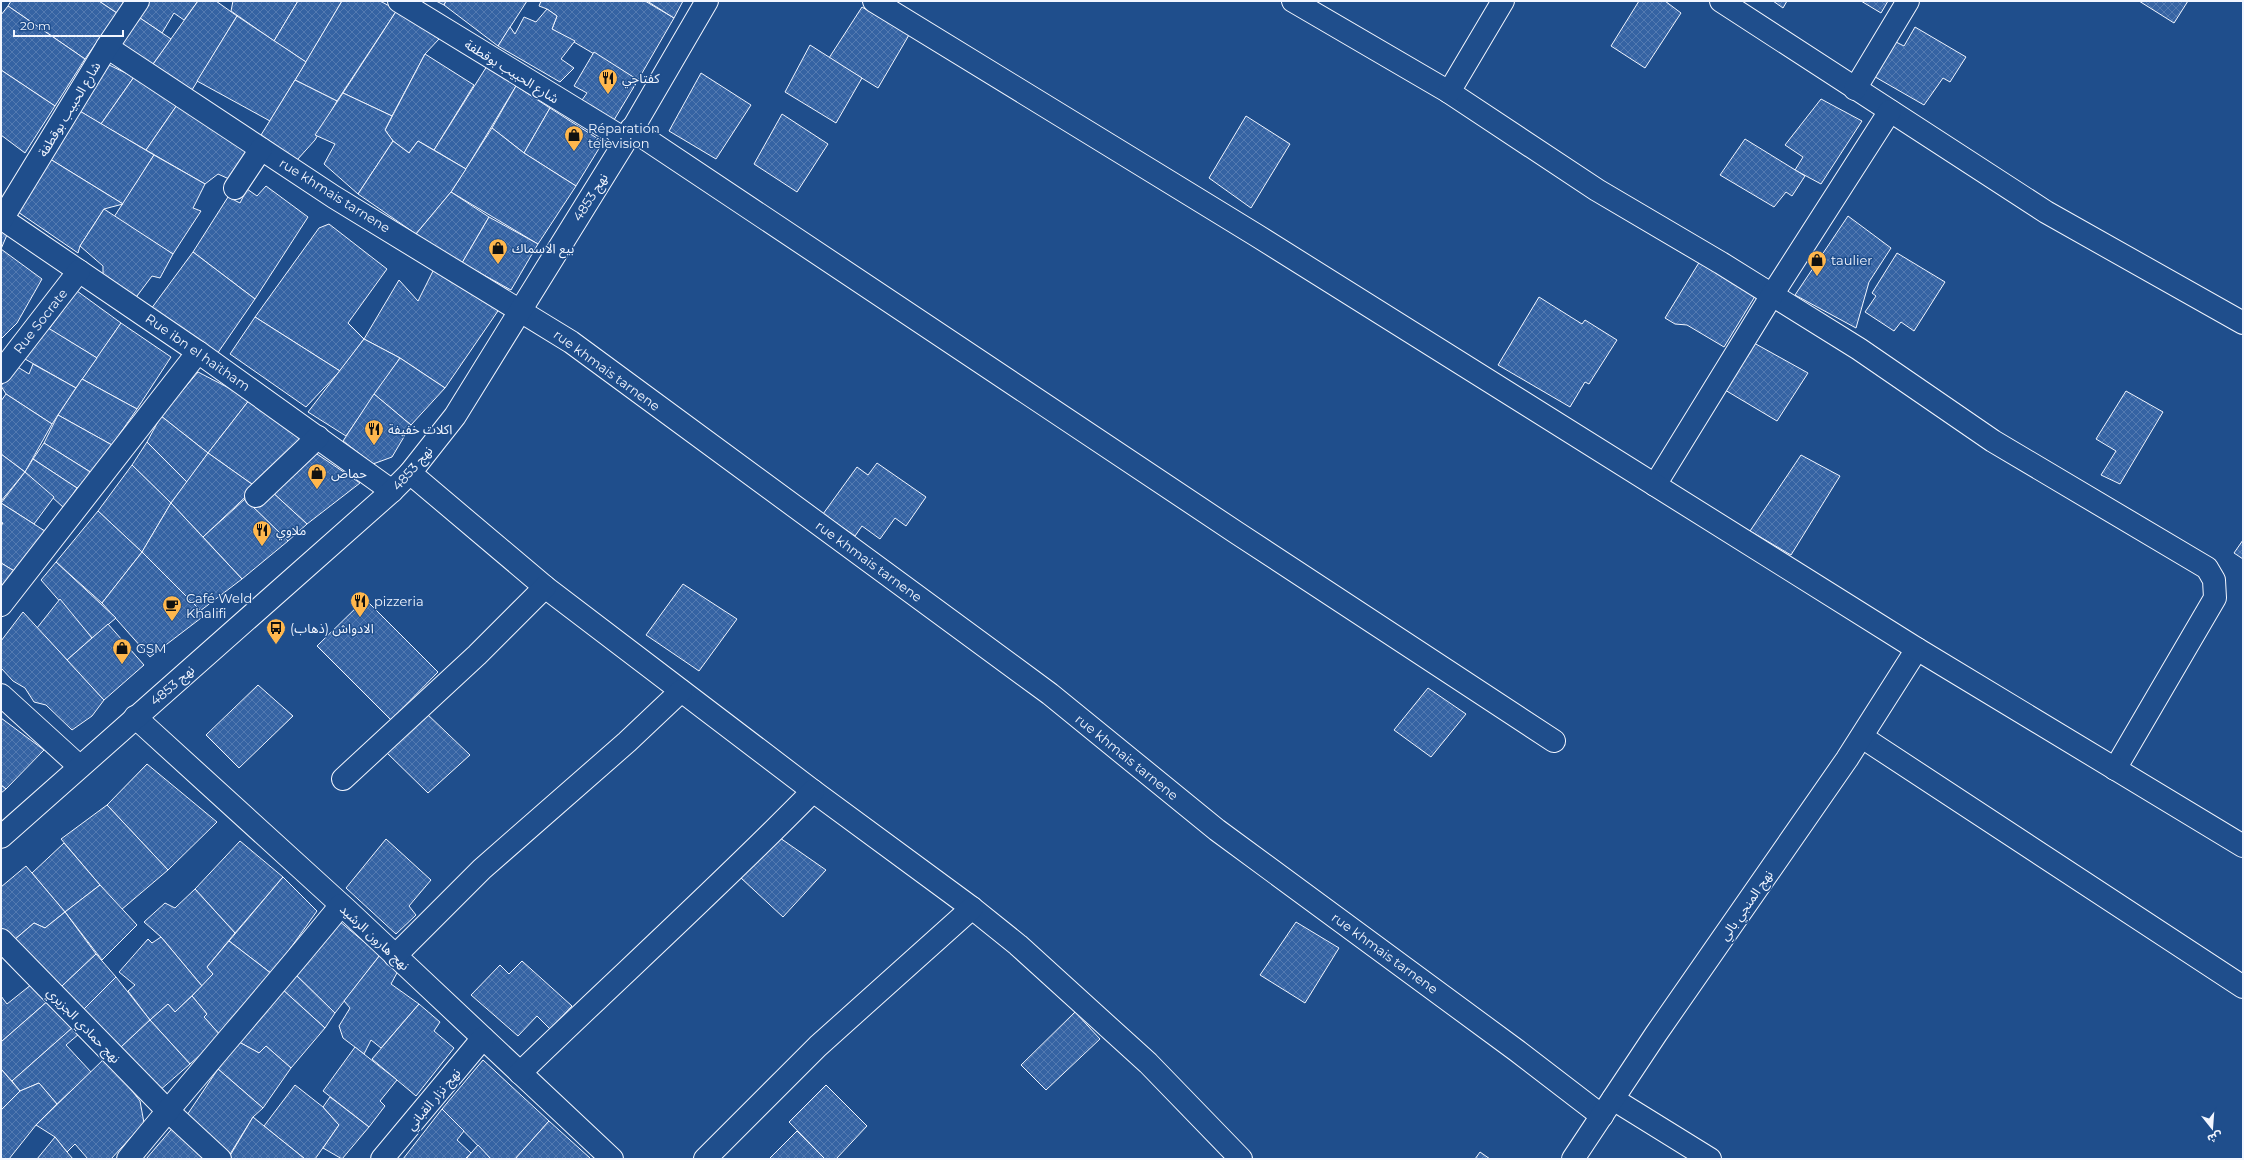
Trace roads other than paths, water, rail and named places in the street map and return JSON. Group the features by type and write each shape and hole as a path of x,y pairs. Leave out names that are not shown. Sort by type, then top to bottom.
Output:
{"street":[{"name":"شارع الحبيب بوقطفة","path":"2,218 107,47 138,1"},
{"name":"شارع الحبيب بوقطفة","path":"399,1 629,135 1554,741"},
{"name":"نهج 4853","path":"1,837 79,766 392,491 410,472 455,416 629,135 707,1"},
{"path":"874,1 1263,240 1917,649 2243,846"},
{"path":"1293,1 1449,92 1597,190 1859,349 1993,441 2207,568 2214,580 2215,598 2115,769"},
{"path":"1449,92 1503,1"},
{"path":"1721,1 2046,212 2243,323"},
{"path":"1855,89 1908,1"},
{"name":"rue khmais tarnene","path":"107,47 334,197 571,342 1050,694 1216,830 1516,1050 1607,1108 1710,1159"},
{"path":"1655,485 1772,296 1890,111"},
{"path":"234,188 261,148"},
{"name":"Rue ibn el haitham","path":"2,218 198,352 392,491"},
{"name":"Rue Socrate","path":"1,372 80,271"},
{"path":"1,605 198,352"},
{"path":"256,496 318,437"},
{"path":"410,472 545,587 812,791 972,908 1018,945 1148,1063 1241,1159"},
{"path":"343,780 477,655 545,587"},
{"name":"نهج المنجي بالي","path":"1573,1159 1862,737 1917,649"},
{"path":"395,956 482,869 627,742 681,691"},
{"path":"1,695 79,766"},
{"name":"نهج هارون الرشيد","path":"135,717 341,905 612,1159"},
{"path":"1862,737 2243,987"},
{"path":"520,1073 651,946 746,858 812,791"},
{"path":"128,1159 167,1110 272,990 341,905"},
{"path":"705,1159 818,1046 972,908"},
{"name":"نهج حمادي الجزيري","path":"1,940 167,1110 220,1159"},
{"name":"نهج نزار القباني","path":"382,1159 483,1038"}],"place":[{"name":"كفتاجي","path":"608,95"},
{"name":"Réparation télèvision","path":"574,152"},
{"name":"بيع الاسماك","path":"498,265"},
{"name":"taulier","path":"1817,277"},
{"name":"اكلات خفيفة","path":"374,446"},
{"name":"حماص","path":"317,490"},
{"name":"ملاوي","path":"262,547"},
{"name":"pizzeria","path":"360,618"},
{"name":"Café Weld Khalifi","path":"172,622"},
{"name":"الادواش (ذهاب)","path":"276,645"},
{"name":"GSM","path":"122,665"}]}
